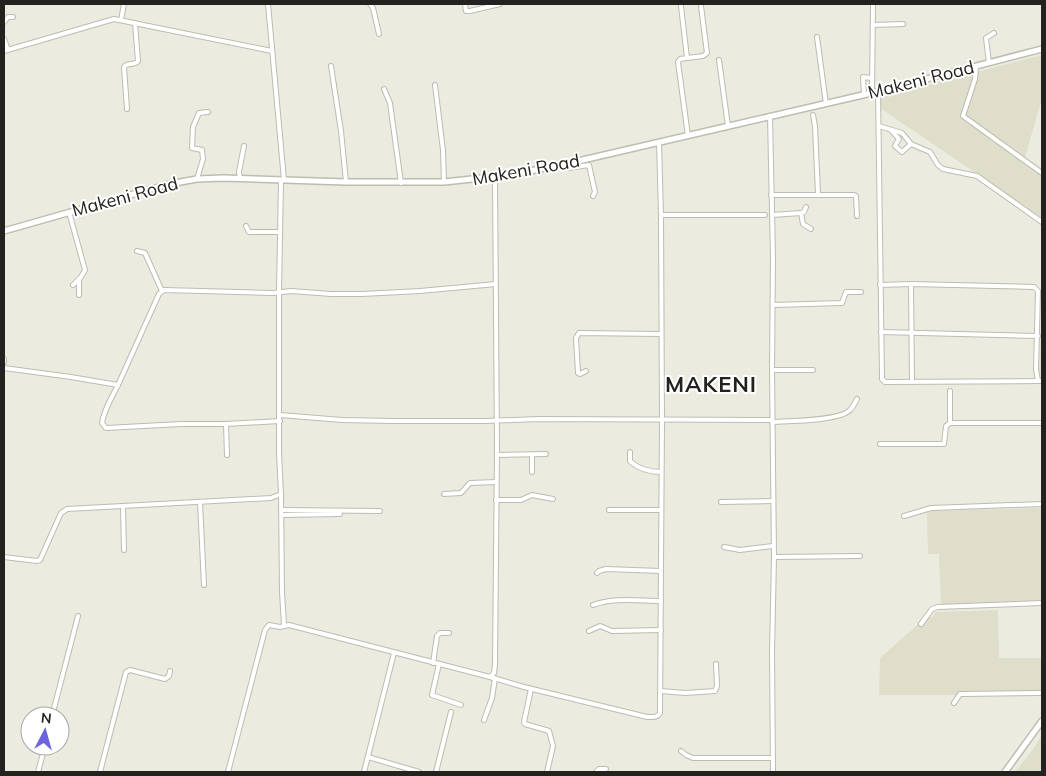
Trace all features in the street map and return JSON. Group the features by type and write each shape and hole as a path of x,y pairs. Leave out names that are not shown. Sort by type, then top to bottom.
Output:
{"main road":[{"name":"Makeni Road","path":"4,231 169,184 197,179 401,183 444,182 495,177 568,164 826,104 1042,49"},
{"path":"1004,772 1042,721"},
{"path":"1009,772 1042,727"}],"street":[{"path":"121,20 124,4"},
{"path":"268,4 283,180 279,292 284,625"},
{"path":"370,4 373,8 379,34"},
{"path":"465,4 466,11 500,4"},
{"path":"872,93 873,4"},
{"path":"681,6 686,58"},
{"path":"688,136 678,62 680,59 703,56 707,53 701,6"},
{"path":"4,22 8,17 13,17"},
{"path":"4,39 6,50 114,19 272,51"},
{"path":"127,109 124,67 138,62 135,23"},
{"path":"873,25 903,24"},
{"path":"989,63 986,38 994,33"},
{"path":"817,37 826,104"},
{"path":"719,60 728,126"},
{"path":"331,66 342,139 346,182"},
{"path":"976,67 975,79 963,116 1042,173"},
{"path":"864,94 862,78 872,78"},
{"path":"435,85 444,182"},
{"path":"384,89 390,103 401,183"},
{"path":"878,91 880,285 882,379 885,382 1040,381 1036,369 1038,291 1034,287 880,285"},
{"path":"197,179 203,154 202,150 192,148 192,127 200,113 208,112"},
{"path":"813,115 818,194"},
{"path":"770,116 773,305 773,772"},
{"path":"879,126 899,132 911,144 930,152 938,165 943,169 977,176 1042,222"},
{"path":"889,129 897,136 899,140 895,145 902,152 911,144"},
{"path":"228,772 265,630 268,626 280,627 289,625 490,676 531,689 654,717 658,716 660,713 661,690 662,472 662,215 659,142"},
{"path":"240,179 239,172 244,146"},
{"path":"568,164 568,168 589,165 594,192 593,196"},
{"path":"490,676 494,673 495,665 497,455 495,177"},
{"path":"771,195 855,195 856,216"},
{"path":"772,215 801,213 804,212 806,207"},
{"path":"69,212 85,268 73,285"},
{"path":"801,213 803,224 811,229"},
{"path":"662,215 765,215"},
{"path":"246,226 250,232 280,232"},
{"path":"137,252 145,253 162,291"},
{"path":"78,280 79,295"},
{"path":"162,291 291,291 362,294 496,284"},
{"path":"911,284 912,382"},
{"path":"162,291 103,416 102,423 106,428 280,421"},
{"path":"773,305 842,303 846,292 861,292"},
{"path":"881,332 1038,336"},
{"path":"586,371 578,373 576,338 578,333 661,334"},
{"path":"4,368 71,377 118,386"},
{"path":"772,370 812,370"},
{"path":"950,391 950,423"},
{"path":"280,415 393,422 554,419 816,420 844,414 850,410 857,400"},
{"path":"880,444 944,444 946,426 950,423 1042,423"},
{"path":"226,424 226,455"},
{"path":"630,452 630,462 635,466 649,471 662,472"},
{"path":"497,455 546,454"},
{"path":"532,455 532,472"},
{"path":"444,494 461,493 470,483 496,482"},
{"path":"4,557 40,560 61,513 66,509 271,498 281,494"},
{"path":"496,500 521,500 532,495 553,499"},
{"path":"721,502 773,501"},
{"path":"200,502 204,585"},
{"path":"904,516 931,508 1042,504"},
{"path":"123,507 124,550"},
{"path":"609,510 661,510"},
{"path":"282,513 380,511"},
{"path":"282,513 345,514"},
{"path":"724,548 740,550 773,546"},
{"path":"774,557 860,556"},
{"path":"597,573 606,569 661,571"},
{"path":"593,605 623,600 661,601"},
{"path":"921,624 932,610 938,607 1042,603"},
{"path":"55,706 78,616"},
{"path":"589,631 600,626 612,630 661,630"},
{"path":"433,663 437,636 440,633 449,634"},
{"path":"364,772 394,653"},
{"path":"439,664 432,695 461,705"},
{"path":"661,690 686,693 715,691 716,664"},
{"path":"100,772 126,672 130,670 165,679 170,671"},
{"path":"484,720 492,698 495,678"},
{"path":"531,689 524,722 525,724 549,731 553,746 546,772"},
{"path":"954,703 960,694 1042,693"},
{"path":"436,772 451,712"},
{"path":"681,751 694,758 773,758"},
{"path":"38,772 42,756"},
{"path":"368,757 419,772"},
{"path":"596,772 599,769 606,768"}],"shaded area":[{"path":"1042,55 1042,98 1025,157 1042,170 1042,218 880,108 880,97"},
{"path":"1042,298 1042,379 1039,379"},
{"path":"1042,508 1042,602 941,606 939,554 928,554 927,513 932,511"},
{"path":"998,610 999,658 1042,658 1042,692 989,692 987,695 879,695 880,658 926,617 932,617 936,612"},
{"path":"1042,735 1042,772 1015,772 1034,748"}],"district":[{"name":"MAKENI","path":"711,384"}]}
